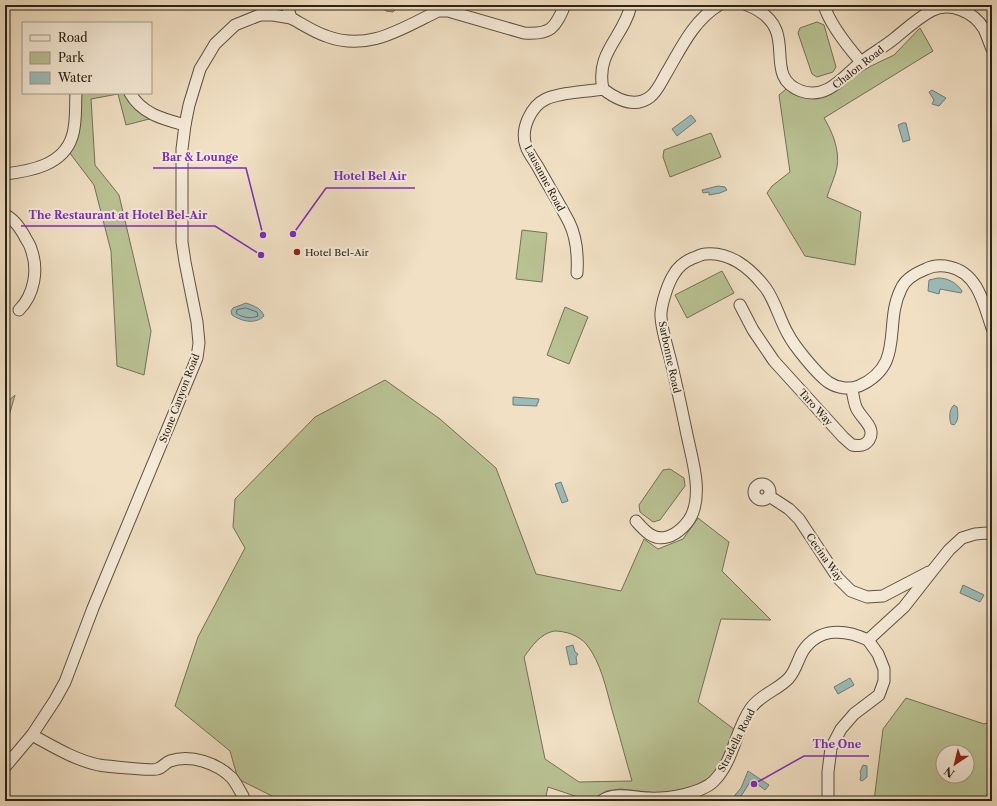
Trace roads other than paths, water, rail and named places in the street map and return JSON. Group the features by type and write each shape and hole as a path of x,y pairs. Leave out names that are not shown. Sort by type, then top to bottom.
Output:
{"street":[{"name":"Stone Canyon Road","path":"5,767 32,735 56,700 65,682 93,608 197,358 199,343 197,322 182,242 182,149 184,125 200,69 215,44 235,25 260,15 269,5"},
{"path":"287,5 291,18"},
{"path":"260,15 274,15 291,18 325,36 339,41 354,43 381,38 438,11 448,11 524,33 537,34 548,31 555,25 565,5"},
{"path":"631,5 628,14 604,58 601,68 603,89 614,98 627,102 639,102 650,97 658,88 691,30 719,5"},
{"name":"Chalon Road","path":"748,5 758,9 769,19 776,31 779,46 780,68 784,76 791,85 801,91 812,93 823,92 834,87 861,62 932,10 954,8 966,12 977,20 983,28 992,49"},
{"path":"824,5 826,13 849,48 861,62"},
{"name":"Lausanne Road","path":"577,273 578,257 570,224 525,145 526,124 530,114 536,106 545,100 554,96 603,89"},
{"path":"5,174 36,168 50,163 63,154 72,137 75,119 76,94"},
{"path":"131,94 145,111 157,117 184,125"},
{"path":"5,215 19,227 32,249 35,280 26,303 18,310"},
{"name":"Sarbonne Road","path":"636,521 647,533 655,537 665,538 677,532 686,524 693,513 697,490 694,467 661,314 667,290 674,273 686,261 704,254 723,256 740,262 766,287 789,336 819,374 830,383 842,388 852,389"},
{"path":"852,389 869,381 880,371 887,360 891,344 895,304 901,287 912,276 927,268 940,265 959,269 972,280 980,293 992,328"},
{"name":"Taro Way","path":"740,305 753,330 774,361 852,446 861,446 868,442 871,436 871,430 856,408 852,389"},
{"name":"Cecina Way","path":"769,496 789,509 799,519 838,578 851,591 867,597 883,596 933,570"},
{"path":"827,801 831,748 841,729 854,714 879,695 884,681 884,668 878,654 868,640 904,607 949,550 962,538 976,534 992,535"},
{"name":"Stradella Road","path":"601,801 607,797 619,795 665,798 686,794 714,782 727,762 744,720 752,707 761,698 790,677 802,652 809,644 820,635 834,632 854,634 868,640"},
{"path":"32,735 62,752 100,765 156,770 169,761 184,759 210,763 227,774 233,780 243,796"}],"water":[{"path":"932,90 946,98 939,106 932,104 934,100 929,92"},
{"path":"691,115 696,121 677,136 672,129"},
{"path":"906,123 910,140 903,142 898,125"},
{"path":"718,186 725,187 727,190 709,195 709,192 703,193 702,190"},
{"path":"938,278 954,283 960,288 962,291 961,293 940,289 939,294 928,291 929,280"},
{"path":"246,303 259,309 264,316 260,319 248,321 232,315 231,311 233,308"},
{"path":"513,397 539,399 537,406 513,405"},
{"path":"954,405 957,407 958,414 957,421 954,425 951,424 950,411"},
{"path":"561,482 568,501 562,503 555,484"},
{"path":"963,585 984,595 980,602 960,593"},
{"path":"573,645 575,652 578,654 576,657 577,664 570,665 566,647"},
{"path":"850,678 854,685 838,694 834,687"},
{"path":"863,765 867,766 867,777 862,781 860,780 860,772"},
{"path":"748,771 769,785 765,790 756,783 754,785 750,782 738,801 730,801 741,788"}],"place":[{"name":"Hotel Bel Air","path":"293,234"},
{"name":"Bar & Lounge","path":"263,235"},
{"name":"Hotel Bel-Air","path":"297,252"},
{"name":"The Restaurant at Hotel Bel-Air","path":"261,255"},
{"name":"The One","path":"754,784"}]}
